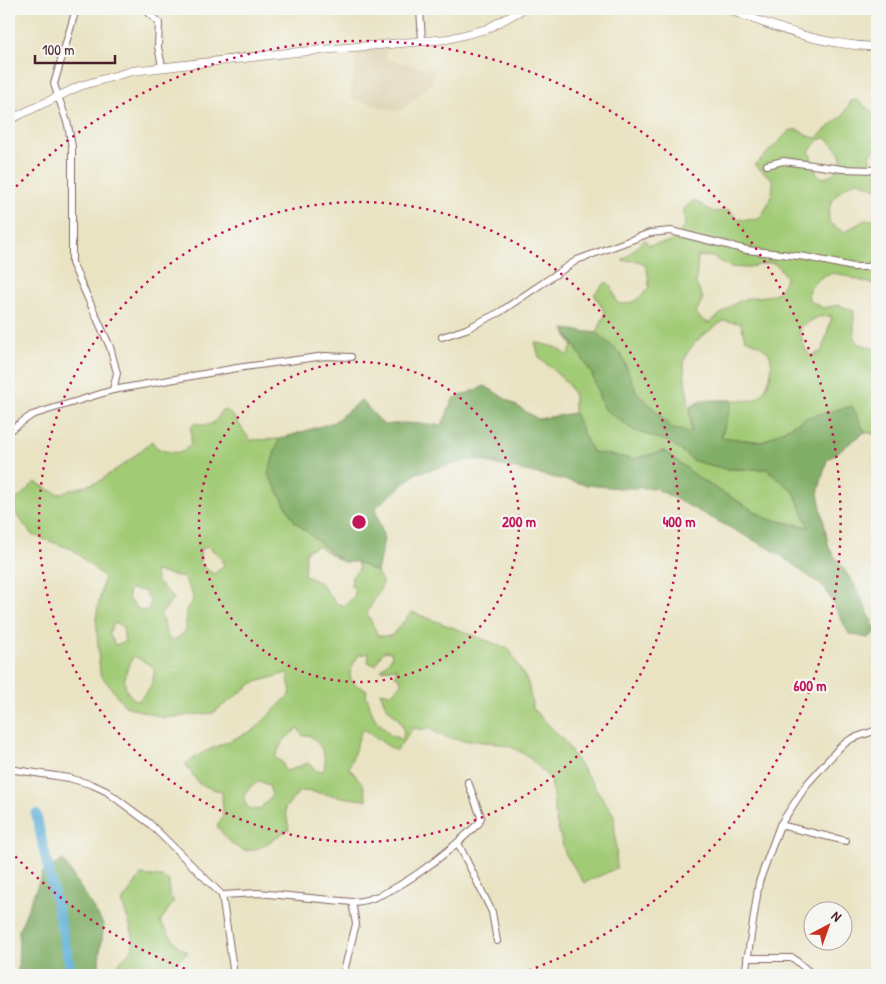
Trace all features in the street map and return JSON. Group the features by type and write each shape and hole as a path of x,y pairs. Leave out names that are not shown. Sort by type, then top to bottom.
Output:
{"main road":[{"path":"9,120 56,96 103,78 162,66 448,39 478,32 523,9"},
{"path":"727,9 806,38 845,45 877,47"}],"street":[{"path":"76,9 55,80 56,96 68,125 73,155 72,263 108,342 117,373 113,390"},
{"path":"145,9 159,23 158,47 162,66"},
{"path":"420,9 422,41"},
{"path":"767,165 782,161 842,169 877,170"},
{"path":"442,338 466,329 500,312 578,260 650,233 671,231 747,250 806,257 853,267 868,266 877,261"},
{"path":"9,432 32,415 113,390 237,368 325,356 351,357"},
{"path":"745,975 759,882 780,825 807,784 840,747 851,739 877,730"},
{"path":"9,753 9,760"},
{"path":"9,769 69,778 106,791 149,823 222,896 234,975"},
{"path":"222,896 258,893 352,902 367,901 440,858 481,820 468,782"},
{"path":"780,825 846,841"},
{"path":"458,843 492,912 497,941"},
{"path":"343,975 356,924 352,902"},
{"path":"747,958 793,958 813,975"}],"shaded area":[{"path":"387,47 386,59 434,70 432,83 399,112 349,98 359,49"}],"green space":[{"path":"857,100 877,116 877,147 869,156 871,164 877,169 877,189 858,181 845,187 831,203 829,217 830,224 844,232 865,220 877,219 877,284 839,274 832,274 824,276 816,282 808,292 809,300 823,308 839,305 854,311 854,336 858,343 877,350 877,435 865,432 852,406 808,417 762,442 721,437 733,400 753,400 758,397 766,387 771,374 770,356 766,350 756,343 745,339 741,323 724,321 699,339 686,356 684,366 689,406 702,400 690,408 691,433 673,429 636,391 621,354 597,333 605,313 594,294 606,282 612,287 617,303 631,302 642,295 649,287 646,268 641,262 622,261 645,239 648,245 671,242 685,226 683,210 693,200 714,212 730,210 739,218 746,220 759,219 769,201 773,180 755,165 789,131 797,130 816,138 843,115 851,101","holes":["826,138 837,149 841,160 837,170 824,178 817,174 809,151 819,140","698,256 713,257 730,267 745,268 769,263 776,264 786,277 780,290 775,293 742,300 729,307 709,323 702,320 696,313 703,298 696,284","832,316 822,351 811,356 799,334 802,326 818,317"]},
{"path":"564,329 592,374 603,408 635,431 670,442 694,461 726,469 767,469 794,492 809,527 768,519 703,481 664,451 634,459 592,452 574,413 574,396 568,384 539,357 535,342 558,348 568,356 572,346"},
{"path":"564,329 597,333 621,354 636,391 673,429 691,432 690,408 702,400 733,400 721,437 762,442 808,417 852,406 865,432 827,460 818,493 829,548 854,584 877,632 868,638 849,634 825,588 776,552 655,488 620,488 586,485 473,459 417,473 375,508 384,539 377,572 357,562 343,562 295,522 268,474 279,439 334,422 361,400 384,425 404,423 442,425 453,399 485,386 538,419 574,413 592,452 634,459 664,451 703,481 768,519 809,527 794,492 767,469 726,469 694,461 670,442 635,431 603,408 592,374"},
{"path":"226,410 234,417 250,440 279,439 268,474 295,522 343,562 317,546 306,551 304,575 320,583 336,603 344,606 355,595 355,588 351,586 352,576 359,569 357,562 377,572 383,584 367,613 378,636 391,636 412,612 509,649 528,683 533,709 563,740 614,815 617,868 584,883 565,853 556,821 551,779 532,760 508,746 450,738 428,727 425,730 413,728 396,751 362,729 349,768 363,784 367,800 300,791 285,808 289,829 259,848 251,850 243,850 235,846 227,838 217,826 223,816 222,792 199,784 185,764 204,752 254,730 291,693 287,673 253,683 213,713 164,718 125,706 100,674 96,618 104,577 72,549 32,535 10,506 35,482 58,494 98,482 131,459 152,441 161,450 183,452 191,443 191,427 195,423 211,424 217,419 221,411","holes":["208,546 220,557 224,565 214,574 200,564 200,550","154,571 184,578 193,596 192,602 186,610 186,631 173,641 168,638 161,614 174,598 157,582","131,589 144,591 151,602 148,610 141,611 129,600 128,592","116,623 123,627 125,642 115,645 109,633","385,651 391,652 392,657 381,670 397,668 395,676 400,678 401,683 391,694 380,692 385,704 402,724 404,734 402,739 390,735 377,720 373,715 366,696 367,690 355,684 350,676 352,667 359,655 369,653 368,663 376,665 381,654","134,656 154,667 150,686 138,701 132,697 125,686 128,668","298,728 303,736 308,735 320,746 324,755 325,766 323,771 317,771 308,763 287,771 283,768 283,763 275,757 283,741","260,781 269,786 272,795 260,809 251,810 245,801 245,793 251,786"]},
{"path":"63,860 104,925 99,959 100,975 18,975 19,930 43,872"},
{"path":"141,875 162,877 169,881 169,895 174,901 160,922 179,947 188,952 158,975 108,975 133,948 133,935 122,902"},
{"path":"877,905 877,975 874,975 871,939"}],"waterway":[{"path":"36,814 72,975"}]}
